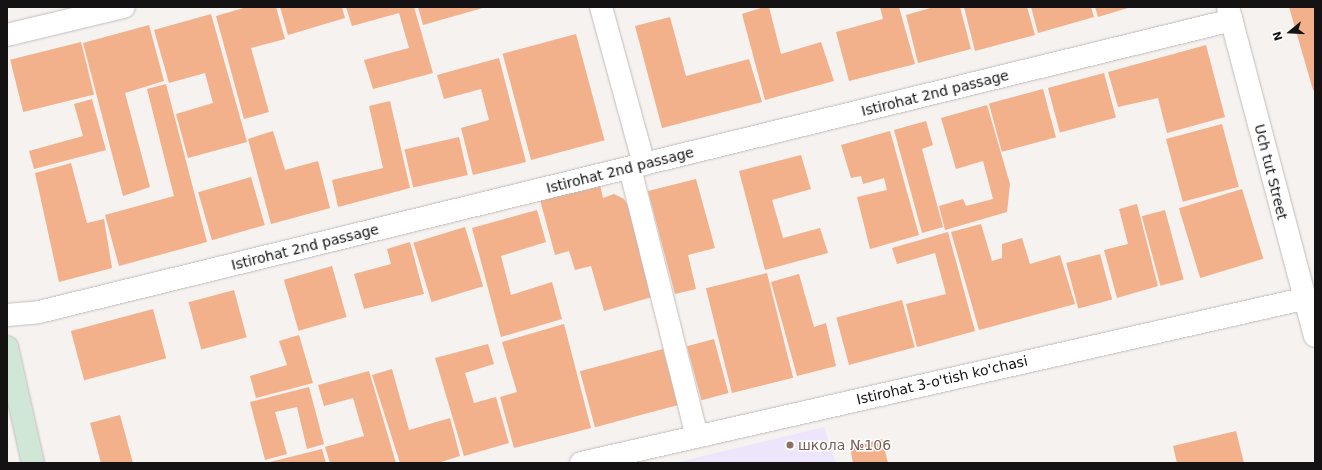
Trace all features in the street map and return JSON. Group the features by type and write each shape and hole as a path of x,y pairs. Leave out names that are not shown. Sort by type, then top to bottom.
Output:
{"main road":[{"path":"7,347 33,463"}],"street":[{"path":"7,35 124,7"},
{"path":"601,7 697,436"},
{"name":"Istirohat 2nd passage","path":"7,315 39,312 636,166 1230,14"},
{"name":"Uch tut Street","path":"1230,14 1303,299 1315,336"},
{"name":"Istirohat 3-o'tish ko'chasi","path":"581,463 1303,299"}],"shaded area":[{"name":"школа №106","path":"824,427 836,463 674,463"}],"building":[{"path":"247,7 276,7 285,39 251,48 269,112 244,119 216,16"},
{"path":"280,7 342,7 345,18 288,35"},
{"path":"346,7 414,7 433,73 373,89 364,60 409,48 399,13 352,26"},
{"path":"418,7 486,7 423,25"},
{"path":"764,7 769,7 781,54 821,42 834,81 765,100 742,14"},
{"path":"880,7 899,7 915,64 849,81 836,32 883,19"},
{"path":"934,7 960,7 971,49 918,63 906,15"},
{"path":"964,7 1027,7 1035,35 975,51"},
{"path":"1031,7 1091,7 1094,17 1038,33"},
{"path":"1095,7 1131,7 1098,17"},
{"path":"1289,7 1315,7 1315,90 1313,90"},
{"path":"211,14 247,142 188,158 176,114 213,103 205,73 169,83 154,30"},
{"path":"670,17 686,76 749,59 762,102 662,128 635,26"},
{"path":"149,25 164,81 125,93 150,187 123,196 83,43"},
{"path":"576,34 604,140 531,160 503,54"},
{"path":"81,42 94,94 23,112 10,60"},
{"path":"1206,45 1225,117 1167,133 1158,98 1118,107 1108,72"},
{"path":"499,58 526,162 473,175 461,128 489,120 481,89 444,99 437,75"},
{"path":"1104,73 1116,117 1060,132 1048,88"},
{"path":"166,84 207,242 119,266 105,215 174,196 147,89"},
{"path":"1043,89 1056,137 1002,152 989,103"},
{"path":"92,99 106,150 34,169 29,151 83,136 74,104"},
{"path":"390,101 410,188 338,207 332,180 383,168 369,106"},
{"path":"987,105 1010,184 1007,212 945,230 939,206 963,199 966,206 993,199 983,161 956,169 941,118"},
{"path":"926,121 933,145 922,149 943,227 922,233 894,130"},
{"path":"1222,124 1239,187 1183,202 1166,139"},
{"path":"273,131 285,170 318,161 330,208 271,224 248,139"},
{"path":"890,131 919,235 870,249 857,197 887,190 884,178 863,184 861,176 851,178 841,145"},
{"path":"459,137 468,175 413,188 404,150"},
{"path":"801,155 811,189 772,200 783,238 820,228 828,253 765,270 739,171"},
{"path":"71,163 87,223 104,219 112,268 59,282 35,173"},
{"path":"251,177 265,225 212,240 198,192"},
{"path":"696,179 715,248 688,255 696,289 675,294 648,191"},
{"path":"600,185 603,198 614,194 624,199 629,207 652,297 604,311 591,266 575,270 569,251 555,255 540,200"},
{"path":"1242,189 1263,259 1200,278 1179,208"},
{"path":"1137,204 1158,286 1117,298 1104,250 1128,244 1119,209"},
{"path":"537,210 546,242 501,256 511,295 552,282 562,319 501,337 472,228"},
{"path":"1165,210 1184,280 1160,286 1142,216"},
{"path":"981,224 992,261 1002,258 1002,244 1022,238 1030,264 1060,255 1075,304 979,330 951,232"},
{"path":"465,227 483,286 431,302 413,243"},
{"path":"948,232 975,331 917,347 906,304 946,294 935,253 897,264 892,248"},
{"path":"410,242 424,294 364,309 354,274 391,264 387,249"},
{"path":"1100,254 1112,299 1078,308 1066,263"},
{"path":"332,266 347,317 299,331 284,280"},
{"path":"767,273 793,378 732,393 706,288"},
{"path":"799,274 814,327 826,323 836,366 797,376 771,282"},
{"path":"234,290 247,337 201,349 189,302"},
{"path":"902,300 915,347 849,365 836,318"},
{"path":"153,309 166,358 84,380 71,331"},
{"path":"564,324 591,428 514,448 500,397 517,392 502,342"},
{"path":"299,335 313,383 256,398 250,376 287,365 279,341"},
{"path":"714,339 728,393 701,400 687,346"},
{"path":"488,344 494,364 465,373 474,403 496,397 509,443 464,456 435,358"},
{"path":"663,349 678,405 595,427 580,371"},
{"path":"392,369 409,430 450,418 460,456 438,463 400,463 372,375"},
{"path":"369,371 396,463 330,463 325,447 364,436 353,398 324,406 318,385"},
{"path":"309,387 324,444 307,449 297,407 275,412 287,454 265,460 250,402"},
{"path":"120,415 133,463 101,463 90,423"},
{"path":"1236,431 1244,463 1177,463 1173,446"},
{"path":"882,439 888,463 853,463 850,447"},
{"path":"322,449 326,463 270,463 270,462"}],"place":[{"name":"школа №106","path":"790,445"}]}
